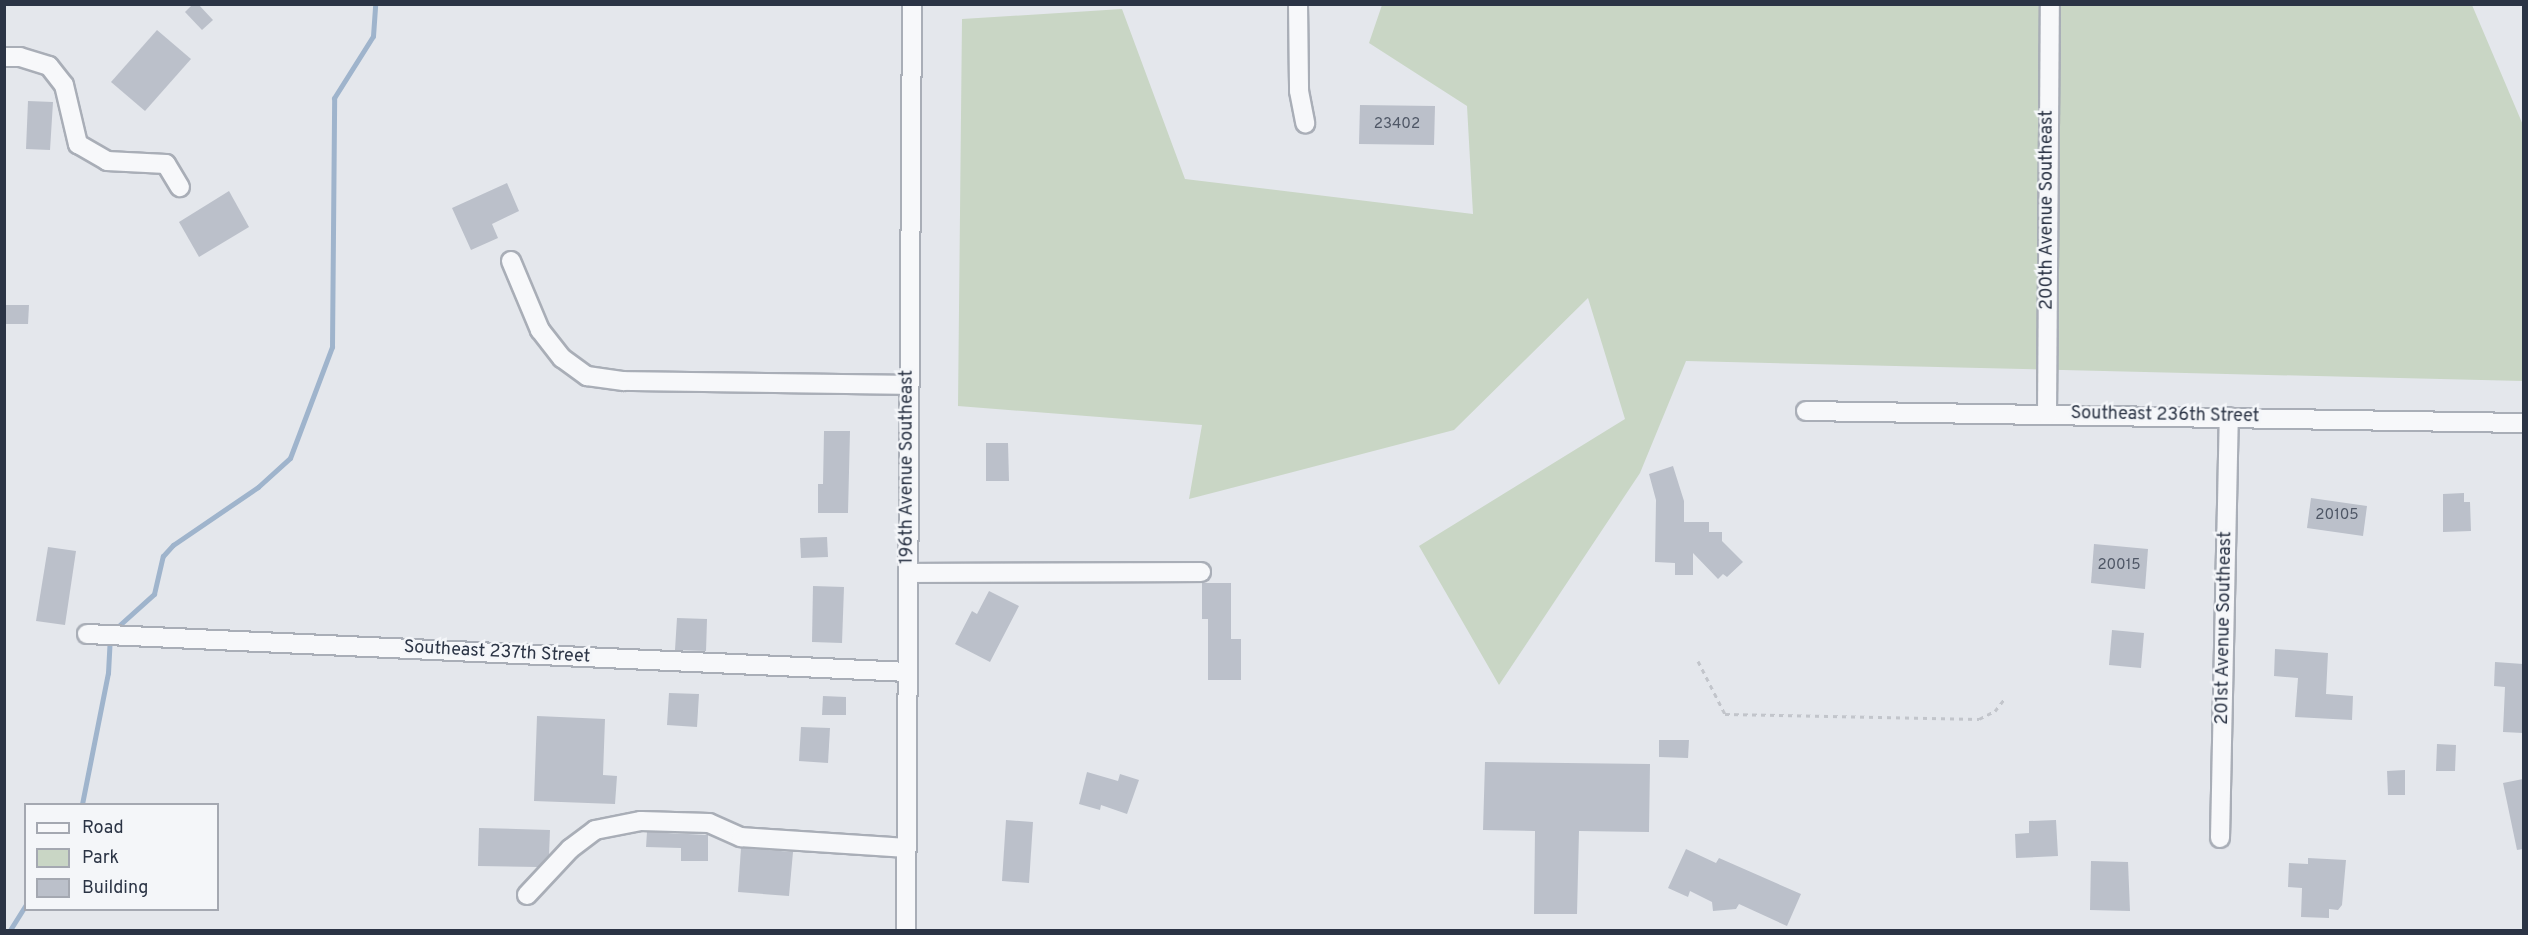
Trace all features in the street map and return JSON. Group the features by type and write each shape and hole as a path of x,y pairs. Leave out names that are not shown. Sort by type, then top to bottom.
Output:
{"street":[{"name":"196th Avenue Southeast","path":"906,930 912,4"},
{"path":"1298,4 1299,91 1305,123"},
{"name":"200th Avenue Southeast","path":"2047,415 2050,4"},
{"path":"4,57 20,57 49,66 64,85 78,144 107,160 166,164 180,187"},
{"path":"511,261 540,330 562,358 587,376 624,381 909,385"},
{"name":"Southeast 236th Street","path":"1806,411 2523,423"},
{"name":"201st Avenue Southeast","path":"2220,838 2229,417"},
{"path":"908,573 1201,572"},
{"name":"Southeast 237th Street","path":"87,634 908,672"},
{"path":"527,895 570,849 595,831 641,821 709,824 741,837 906,848"}],"path":[{"path":"1698,661 1725,714 1979,719 1995,711 2005,698"}],"green space":[{"path":"1382,5 2472,5 2523,125 2523,381 1686,361 1640,473 1499,685 1419,546 1625,419 1588,298 1454,430 1189,499 1202,425 958,406 962,19 1122,9 1185,179 1473,214 1467,106 1369,43"}],"building":[{"path":"193,4 198,4 213,20 202,30 185,12"},
{"path":"157,30 191,59 145,111 111,82"},
{"path":"28,101 53,102 50,150 26,149"},
{"path":"1360,105 1435,106 1434,145 1359,144"},
{"path":"507,183 519,211 492,224 498,238 471,250 452,208"},
{"path":"229,191 249,227 199,257 179,222"},
{"path":"4,305 29,305 28,324 4,324"},
{"path":"824,431 850,431 848,513 818,513 818,484 823,484"},
{"path":"986,443 1008,443 1009,481 986,481"},
{"path":"1673,466 1684,501 1684,522 1709,522 1709,532 1722,532 1722,541 1743,562 1727,577 1723,574 1718,579 1693,553 1693,575 1675,575 1675,563 1655,562 1656,500 1649,474"},
{"path":"2464,493 2464,502 2470,502 2471,531 2443,532 2443,494"},
{"path":"2311,498 2367,506 2363,536 2307,528"},
{"path":"827,537 828,557 801,558 800,538"},
{"path":"2094,544 2148,549 2145,589 2091,583"},
{"path":"48,547 76,551 65,625 36,621"},
{"path":"1202,583 1231,583 1231,639 1241,639 1241,680 1208,680 1208,619 1202,619"},
{"path":"813,586 844,587 842,643 812,642"},
{"path":"989,591 1019,606 990,662 955,644 972,611 977,614"},
{"path":"677,618 707,619 706,651 675,650"},
{"path":"2112,630 2144,633 2141,668 2109,665"},
{"path":"2275,649 2328,653 2326,694 2353,696 2352,720 2295,717 2298,678 2274,676"},
{"path":"2495,662 2523,664 2523,733 2503,732 2505,687 2494,686"},
{"path":"669,693 699,694 697,727 667,725"},
{"path":"823,696 846,697 846,715 822,715"},
{"path":"537,716 605,719 603,775 617,776 615,804 534,801"},
{"path":"801,727 830,728 828,763 799,761"},
{"path":"1659,740 1689,740 1688,758 1659,757"},
{"path":"2437,744 2456,745 2455,771 2436,771"},
{"path":"1485,762 1650,764 1649,832 1579,831 1577,914 1534,914 1535,831 1483,830"},
{"path":"2405,770 2405,795 2388,795 2387,771"},
{"path":"1087,772 1118,781 1120,774 1139,780 1127,814 1101,805 1100,810 1079,804"},
{"path":"2523,779 2523,849 2517,850 2503,783"},
{"path":"1006,820 1033,822 1029,883 1002,881"},
{"path":"2056,820 2058,856 2016,858 2015,834 2029,833 2029,821"},
{"path":"479,828 550,830 549,855 538,867 478,866"},
{"path":"647,832 708,835 708,861 681,861 681,848 646,847"},
{"path":"741,848 793,852 789,896 738,892"},
{"path":"1686,849 1716,863 1719,858 1801,894 1787,926 1739,904 1736,909 1713,911 1712,902 1690,891 1688,897 1668,888"},
{"path":"2308,858 2346,860 2342,905 2338,910 2329,909 2329,918 2301,917 2302,888 2288,887 2289,863 2308,864"},
{"path":"2091,861 2128,862 2130,911 2090,910"}],"waterway":[{"path":"114,630 154,594 163,556 173,545 258,487 290,458 332,347 334,98 373,36 375,4"},
{"path":"82,803 108,673 110,638"},
{"path":"10,930 24,907"}]}
